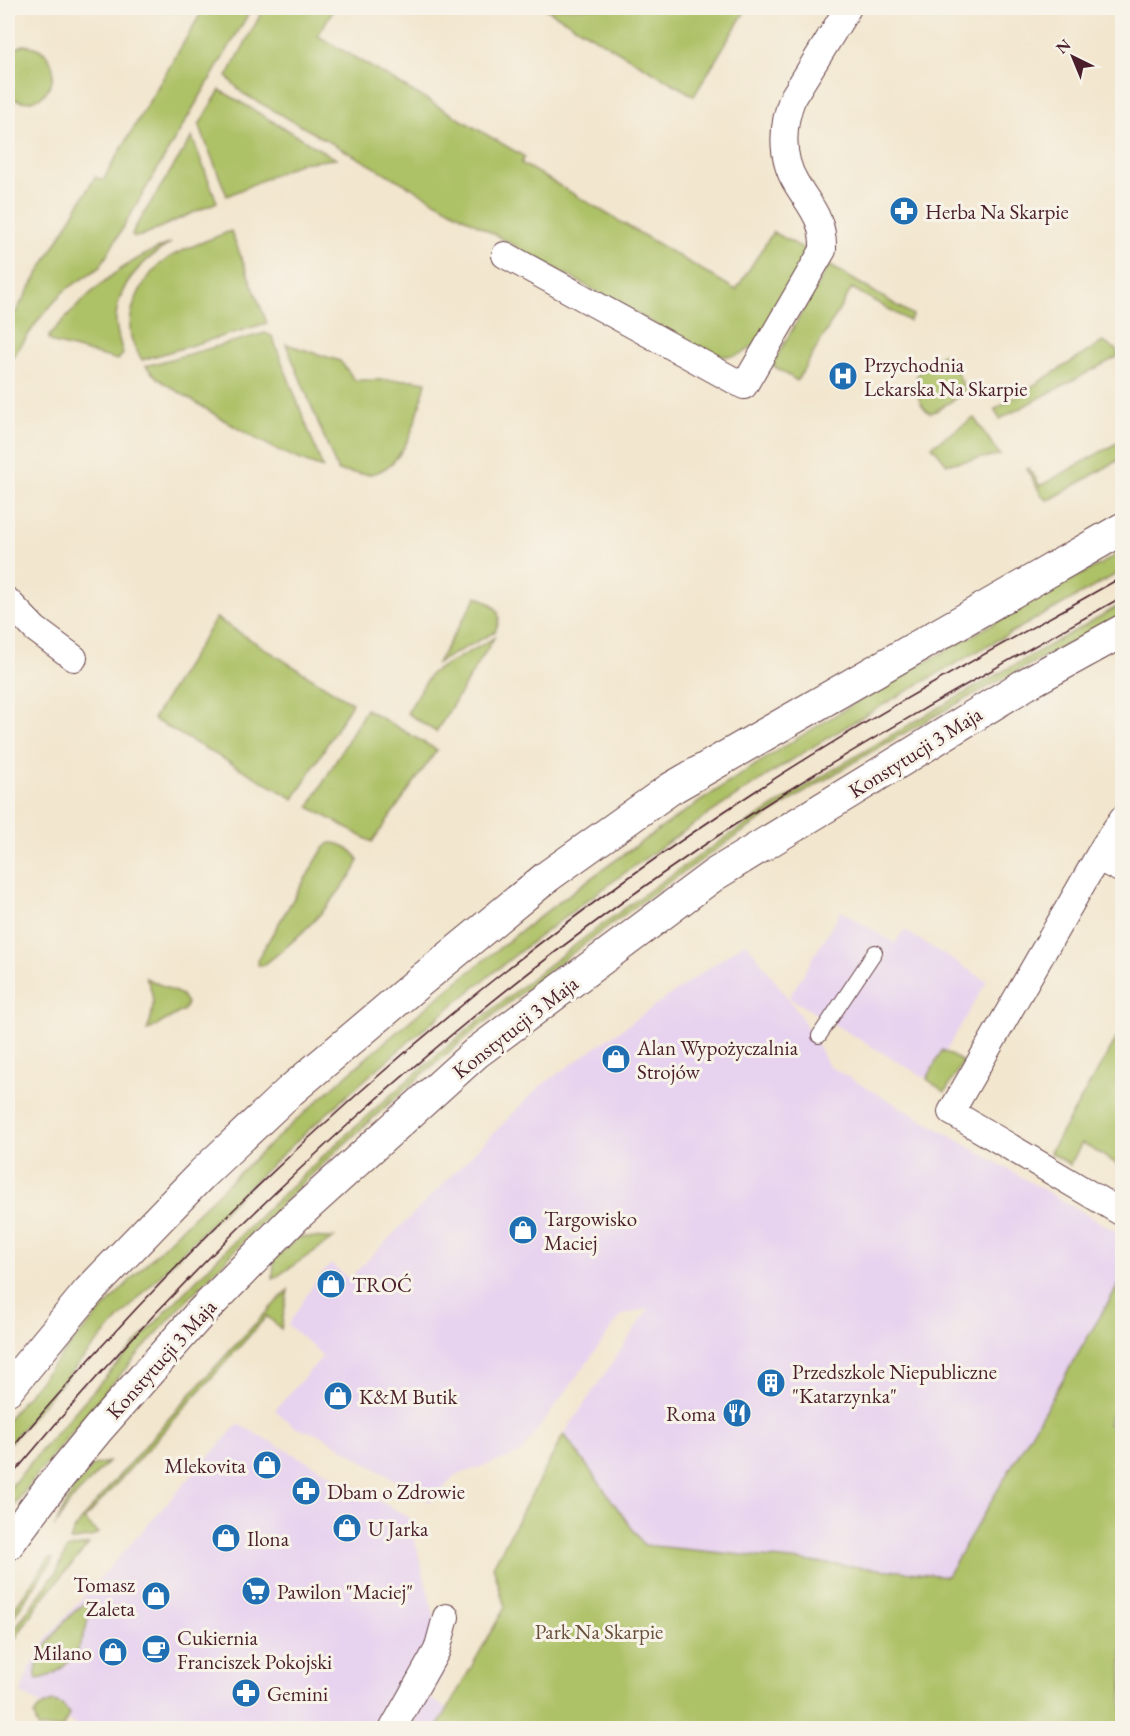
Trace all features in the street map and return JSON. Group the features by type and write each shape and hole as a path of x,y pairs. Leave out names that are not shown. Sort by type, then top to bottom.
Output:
{"street":[{"path":"505,255 744,386 823,250 824,238 820,220 795,180 788,164 784,129 793,97 848,8"},
{"path":"8,1389 89,1292 203,1173 290,1091 548,876 670,789 1122,529"},
{"path":"8,601 35,629 74,658"},
{"name":"Konstytucji 3 Maja","path":"8,1544 49,1489 98,1430 198,1317 294,1218 476,1053 714,875 1026,684 1122,631"},
{"path":"1122,819 951,1112 1122,1213"},
{"path":"1098,858 1122,870"},
{"path":"393,1728 437,1650 446,1617"}],"lane":[{"path":"819,1036 875,952"}],"shaded area":[{"path":"841,911 895,943 904,930 987,981 929,1080 789,998"},
{"path":"746,942 799,1013 829,1066 1122,1235 1122,1279 947,1576 644,1545 564,1434 649,1308 621,1316 520,1454 456,1475 430,1502 321,1435 296,1428 275,1410 323,1356 288,1325 317,1279 331,1264 349,1279 539,1087"},
{"path":"1122,1394 1122,1433 1108,1424"},
{"name":"Pawilon \"Maciej\"","path":"238,1424 409,1517 447,1667 429,1698 453,1712 443,1728 81,1728 21,1693 28,1671 50,1634"}],"green space":[{"path":"204,8 252,8 100,267 64,291 40,318 8,364 8,325 95,177 103,180"},
{"path":"264,8 334,8 318,36 525,157 521,163 736,290 773,232 805,249 808,252 759,341 741,354 724,356 708,354 242,93 227,77"},
{"path":"544,8 747,8 694,96"},
{"path":"23,45 39,49 49,58 53,69 52,81 46,92 36,99 23,101 8,96 8,52"},
{"path":"220,90 336,159 300,163 227,196 199,125"},
{"path":"192,137 217,202 135,237 132,235 134,229"},
{"path":"231,231 267,323 142,360 131,338 130,320 135,300 145,281 159,265 173,255"},
{"path":"171,243 134,273 122,293 116,316 123,354 118,360 54,343 49,339 49,336 90,294 119,270"},
{"path":"829,265 913,315 909,321 852,288 797,381 772,365"},
{"path":"265,333 272,336 323,468 289,455 241,430 169,386 146,366"},
{"path":"1103,342 1115,349 1119,356 1000,419 994,410"},
{"path":"286,344 340,361 355,380 426,382 415,423 402,450 393,462 383,470 370,474 338,471"},
{"path":"942,354 951,358 966,392 930,413 920,401 915,383 920,372"},
{"path":"974,418 1000,455 947,464 932,446"},
{"path":"1122,440 1122,458 1047,500 1042,496 1027,469 1029,468 1040,486"},
{"path":"1122,552 1122,571 911,689 787,763 679,835 573,911 471,990 371,1074 275,1161 182,1252 93,1347 8,1445 8,1419 74,1341 143,1267 215,1195 290,1126 396,1033 505,943 675,818 781,748 975,634"},
{"path":"477,596 493,606 498,614 498,625 495,632 437,663"},
{"path":"1122,604 1122,616 924,722 779,808 631,909 532,984 436,1063 342,1146 252,1233 166,1323 85,1416 8,1513 8,1490 169,1308 343,1138 434,1058 528,981 625,908 773,807 822,776"},
{"path":"216,618 352,703 294,799 153,719"},
{"path":"494,638 436,732 407,713 431,673"},
{"path":"366,709 437,750 372,842 309,807"},
{"path":"330,843 342,845 356,856 358,862 354,871 308,927 264,965 258,965 257,960 323,849"},
{"path":"146,978 182,995 187,1003 184,1010 147,1031 153,1004"},
{"path":"1122,1029 1122,1167 1082,1143 1070,1165 1050,1152"},
{"path":"942,1050 963,1062 945,1092 927,1079"},
{"path":"299,1237 334,1238 273,1279 274,1259"},
{"name":"Park Na Skarpie","path":"1122,1279 1122,1394 1108,1424 1122,1433 1122,1728 437,1728 505,1607 493,1566 564,1434 644,1545 947,1576"},
{"path":"288,1290 281,1329 267,1316 84,1520 98,1533 91,1537 70,1541 73,1532 83,1518 133,1460"},
{"path":"108,1462 71,1501 54,1527 74,1488 94,1465"},
{"path":"89,1544 38,1604 8,1650 8,1638 57,1571 67,1549"},
{"path":"49,1558 53,1559 10,1622 8,1617"},
{"path":"88,1603 86,1628 76,1652 59,1670 37,1679 36,1671 39,1661 53,1636 72,1614"},
{"path":"52,1702 62,1705 69,1714 63,1728 38,1728 34,1715 39,1708"}],"tram line":[{"path":"8,1453 90,1358 176,1267 265,1179 453,1012 552,934 653,860 757,790 938,680 1122,577"},
{"path":"8,1480 90,1384 176,1291 266,1201 359,1115 455,1032 554,953 657,878 806,779 940,699 1122,597"}],"place":[{"name":"Herba Na Skarpie","path":"904,211"},
{"name":"Przychodnia Lekarska Na Skarpie","path":"843,376"},
{"name":"Alan Wypożyczalnia Strojów","path":"616,1059"},
{"name":"Targowisko Maciej","path":"523,1230"},
{"name":"TROĆ","path":"331,1284"},
{"name":"Przedszkole Niepubliczne \"Katarzynka\"","path":"771,1383"},
{"name":"K&M Butik","path":"338,1396"},
{"name":"Roma","path":"737,1413"},
{"name":"Mlekovita","path":"267,1465"},
{"name":"Dbam o Zdrowie","path":"306,1491"},
{"name":"U Jarka","path":"347,1528"},
{"name":"Ilona","path":"226,1538"},
{"name":"Pawilon \"Maciej\"","path":"256,1591"},
{"name":"Tomasz Zaleta","path":"156,1596"},
{"name":"Cukiernia Franciszek Pokojski","path":"156,1649"},
{"name":"Milano","path":"113,1652"},
{"name":"Gemini","path":"246,1693"}]}
